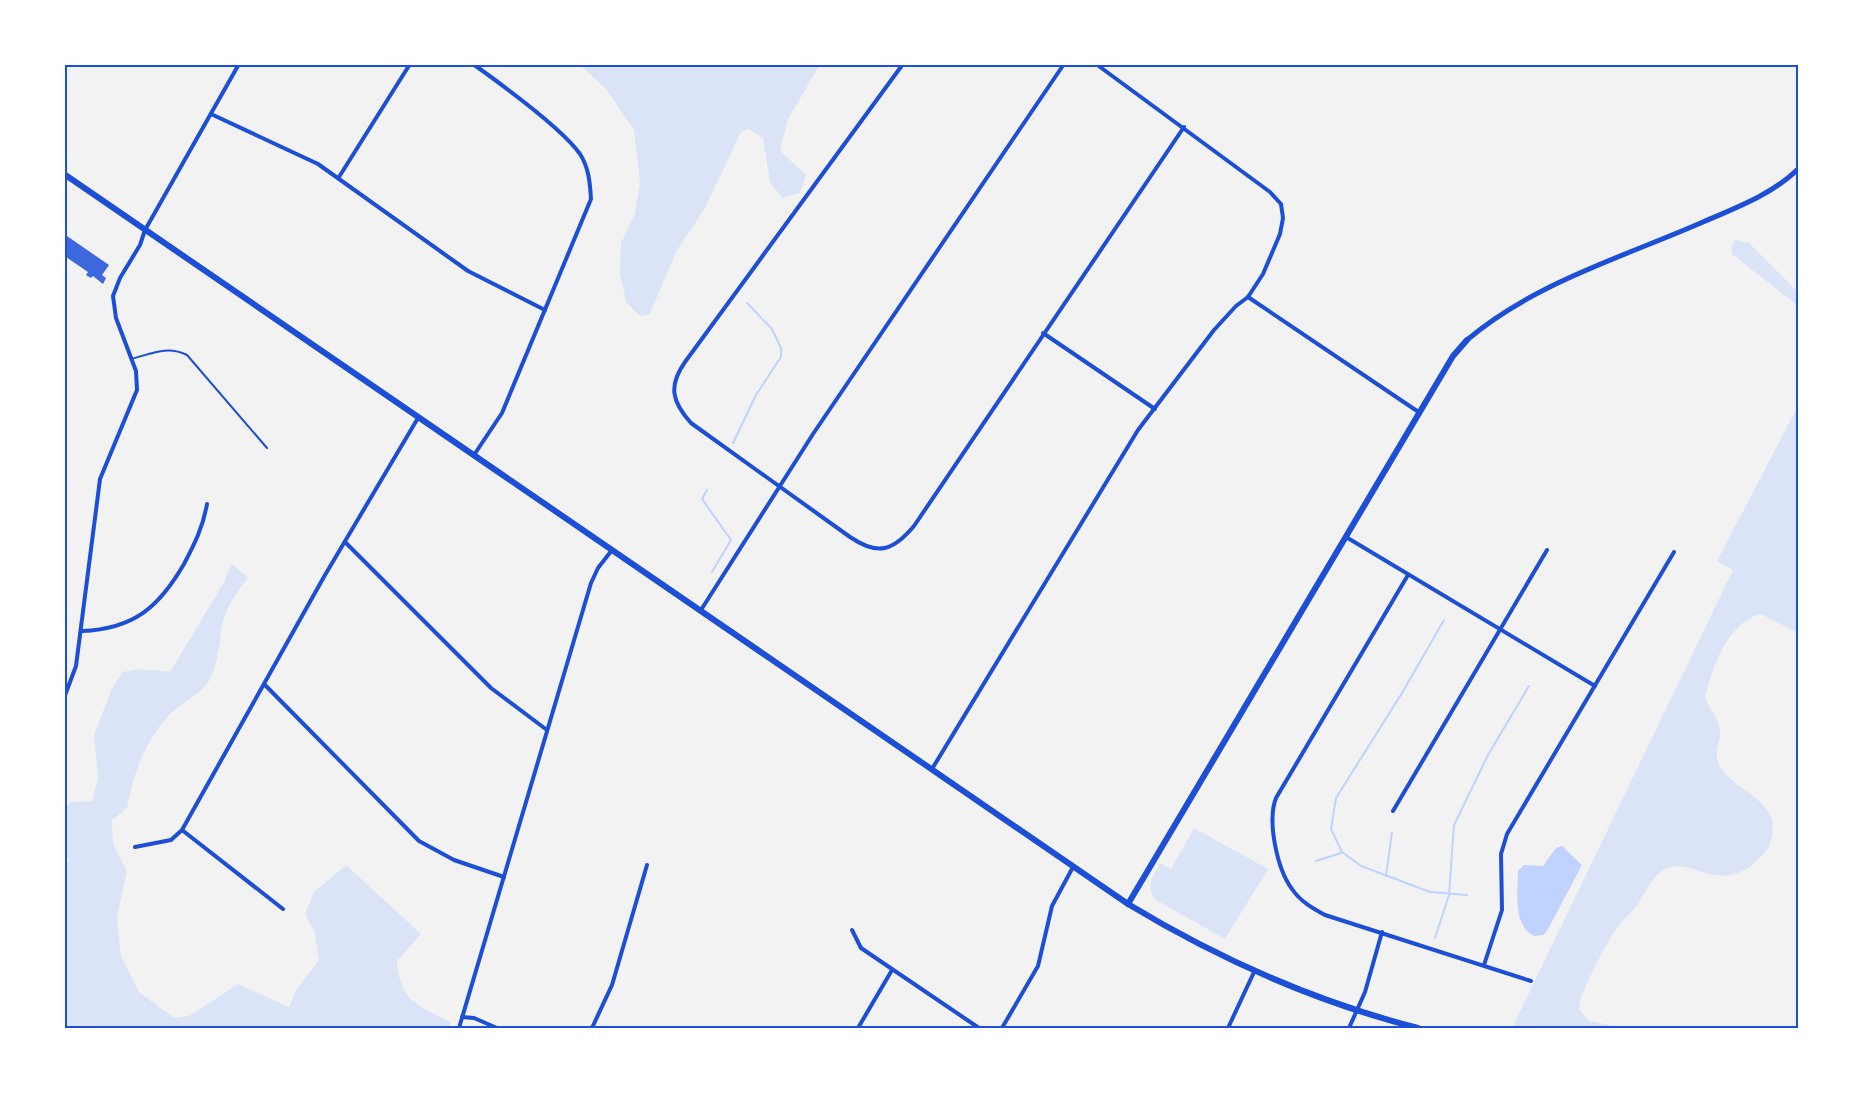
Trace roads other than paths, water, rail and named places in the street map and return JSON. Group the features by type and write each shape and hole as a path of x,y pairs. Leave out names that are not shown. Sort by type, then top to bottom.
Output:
{"main road":[{"path":"64,174 1128,904 1189,939 1255,970 1357,1010 1418,1029"},
{"path":"1128,904 1453,356 1467,340"}],"street":[{"path":"64,698 76,666 82,632 99,481 137,390 138,381 116,318 113,296 120,278 140,245 145,230 239,64"},
{"path":"339,177 410,64"},
{"path":"473,64 566,138 581,155 589,174 591,199 502,412 474,455"},
{"path":"903,64 711,326 675,381 674,400 691,423 862,544 880,549 896,544 914,525 1184,128"},
{"path":"701,610 813,434 1064,64"},
{"path":"932,769 1138,430 1214,330 1248,297 1263,274 1280,234 1283,218 1281,204 1270,192 1096,64"},
{"path":"211,114 275,143 339,177 468,271 545,310"},
{"path":"1467,340 1489,321 1534,293 1717,216 1772,189 1798,169"},
{"path":"1248,297 1420,412"},
{"path":"1043,333 1155,409"},
{"path":"135,847 165,842 182,830 345,542 419,417"},
{"path":"82,632 102,630 141,616 162,599 200,535 207,504"},
{"path":"1346,537 1595,686"},
{"path":"345,542 491,688 547,730"},
{"path":"459,1029 591,583 598,568 612,550"},
{"path":"1393,811 1547,550"},
{"path":"1484,965 1504,899 1501,859 1504,841 1674,552"},
{"path":"1408,575 1282,786 1272,813 1273,833 1284,873 1298,897 1324,915 1531,981"},
{"path":"265,684 419,841 454,860 504,877"},
{"path":"182,830 283,909"},
{"path":"592,1029 612,985 647,865"},
{"path":"1002,1029 1038,966 1052,906 1074,866"},
{"path":"852,930 861,948 979,1029"},
{"path":"1349,1029 1365,992 1382,932"},
{"path":"858,1029 892,970"},
{"path":"1228,1029 1255,970"},
{"path":"462,1017 474,1018 497,1029"}],"lane":[{"path":"131,359 165,349 175,349 187,355 267,448"}],"water":[{"path":"1562,846 1582,865 1547,931 1543,935 1534,936 1527,931 1519,916 1518,871 1524,865 1543,866 1556,848"}],"waterway":[{"path":"733,443 756,395 781,357 781,348 772,329 747,303"},
{"path":"707,490 702,499 731,540 712,572"},
{"path":"1444,620 1402,693 1336,798 1331,829 1342,852 1361,866 1430,892 1467,895"},
{"path":"1435,938 1449,895 1454,825 1488,755 1529,686"},
{"path":"1386,876 1392,832"},
{"path":"1316,861 1341,853"}]}
